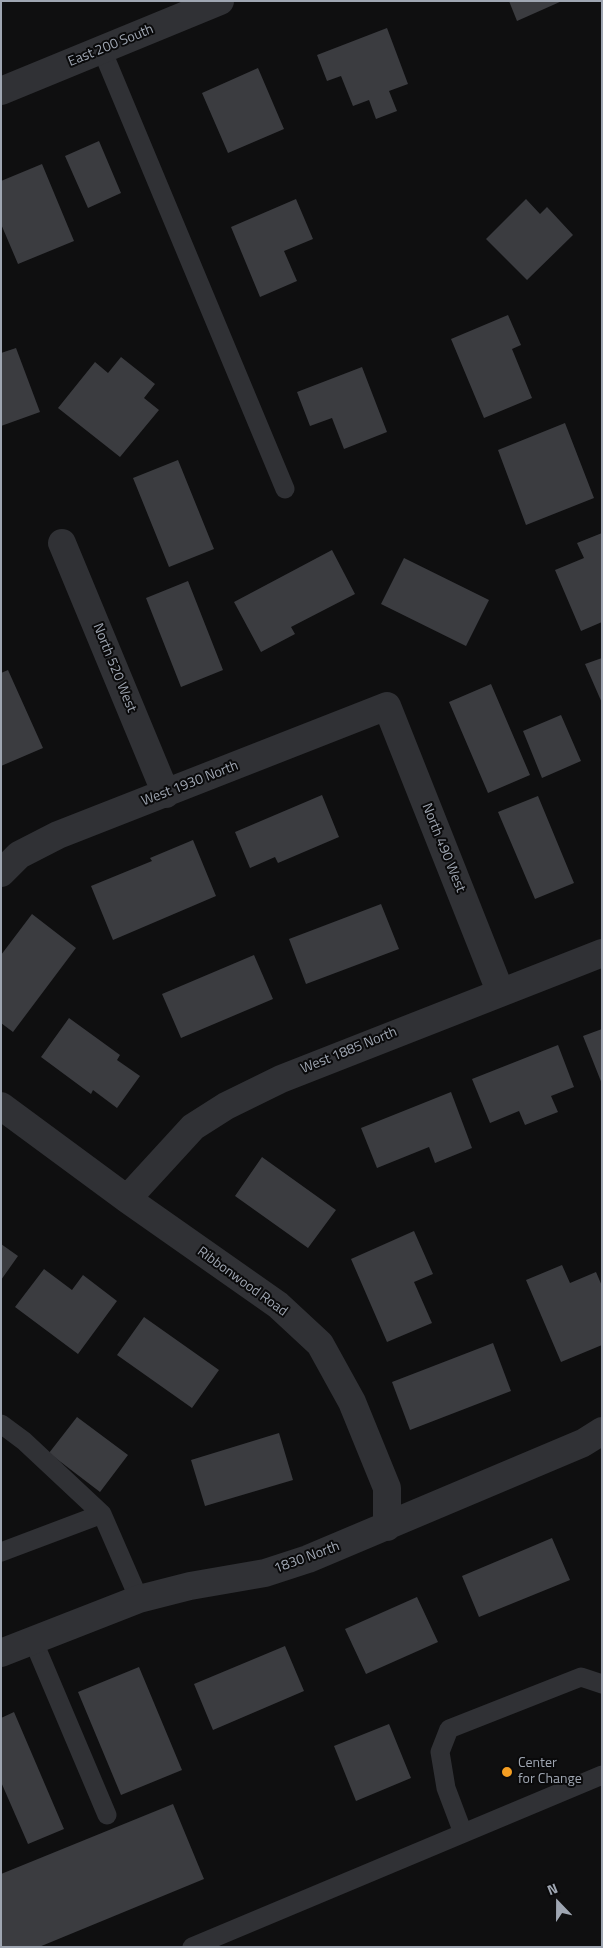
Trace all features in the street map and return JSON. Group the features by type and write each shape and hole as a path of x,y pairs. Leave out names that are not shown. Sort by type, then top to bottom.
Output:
{"street":[{"name":"East 200 South","path":"1,91 220,1"},
{"name":"North 520 West","path":"62,543 166,794"},
{"name":"West 1930 North","path":"1,873 19,855 58,835 386,706"},
{"name":"North 490 West","path":"386,706 500,991"},
{"name":"West 1885 North","path":"127,1199 193,1127 226,1106 281,1079 602,952"},
{"name":"Ribbonwood Road","path":"1,1106 127,1199 278,1305 320,1344 352,1402 387,1488 387,1527"},
{"name":"1830 North","path":"1,1653 140,1599 190,1586 265,1573 308,1559 583,1443 602,1431"}],"lane":[{"path":"102,50 285,489"},
{"path":"1,1424 24,1441 102,1514 140,1599"},
{"path":"1,1552 102,1514"},
{"path":"33,1640 107,1815"},
{"path":"463,1833 446,1788 440,1752 449,1729 581,1677 602,1684"},
{"path":"192,1947 602,1774"}],"building":[{"path":"509,1 562,1 517,21"},
{"path":"387,28 408,84 389,91 397,111 376,119 369,100 353,106 341,76 327,81 317,55"},
{"path":"258,68 284,129 228,153 202,93"},
{"path":"99,141 121,193 88,208 65,156"},
{"path":"42,164 74,241 18,264 1,224 1,181"},
{"path":"296,199 313,239 284,251 297,281 260,297 231,227"},
{"path":"526,199 540,214 547,207 573,235 527,280 486,239"},
{"path":"508,315 521,345 512,349 532,398 484,418 451,339"},
{"path":"16,348 40,412 1,426 1,353"},
{"path":"121,357 155,384 144,398 159,410 120,457 58,408 95,362 108,373"},
{"path":"362,367 387,432 344,449 332,418 310,426 297,392"},
{"path":"565,423 594,498 526,525 498,450"},
{"path":"178,460 214,549 169,567 133,478"},
{"path":"602,533 602,622 581,631 555,570 584,558 577,543"},
{"path":"332,550 355,594 291,627 295,634 261,652 234,602"},
{"path":"404,558 489,600 466,646 381,604"},
{"path":"188,581 223,670 181,687 146,598"},
{"path":"602,658 602,703 585,664"},
{"path":"8,670 43,748 1,766 1,673"},
{"path":"491,684 530,775 488,793 449,702"},
{"path":"561,715 581,761 542,778 523,731"},
{"path":"322,795 339,837 278,863 275,857 250,868 235,832"},
{"path":"538,796 574,883 535,899 498,812"},
{"path":"193,840 216,896 113,940 91,886 152,861 150,858"},
{"path":"381,904 399,949 306,984 289,939"},
{"path":"32,914 76,948 13,1032 1,1023 1,955"},
{"path":"254,955 273,999 181,1038 162,994"},
{"path":"69,1018 120,1055 117,1060 140,1076 117,1108 93,1090 91,1094 41,1057"},
{"path":"602,1029 602,1084 583,1036"},
{"path":"558,1045 574,1087 551,1096 558,1112 525,1125 519,1111 490,1123 472,1079"},
{"path":"451,1092 472,1148 435,1163 429,1147 377,1168 361,1128"},
{"path":"262,1157 336,1210 308,1248 235,1196"},
{"path":"414,1231 433,1274 414,1282 432,1323 387,1342 351,1259"},
{"path":"1,1244 18,1256 1,1280"},
{"path":"562,1265 570,1283 596,1272 602,1286 602,1345 561,1362 526,1280"},
{"path":"44,1269 72,1290 83,1275 117,1301 78,1354 15,1307"},
{"path":"144,1317 219,1370 192,1408 117,1355"},
{"path":"493,1343 511,1391 410,1430 392,1382"},
{"path":"77,1417 128,1455 100,1492 49,1453"},
{"path":"279,1433 293,1480 205,1506 191,1460"},
{"path":"552,1538 570,1580 479,1617 462,1576"},
{"path":"417,1597 438,1642 366,1674 345,1629"},
{"path":"285,1646 304,1691 213,1730 194,1684"},
{"path":"139,1667 182,1770 121,1795 78,1692"},
{"path":"14,1712 64,1829 28,1844 1,1782 1,1718"},
{"path":"389,1724 411,1778 356,1801 334,1746"},
{"path":"173,1804 204,1879 39,1947 1,1947 1,1874"}],"place":[{"name":"Center for Change","path":"507,1772"}]}
